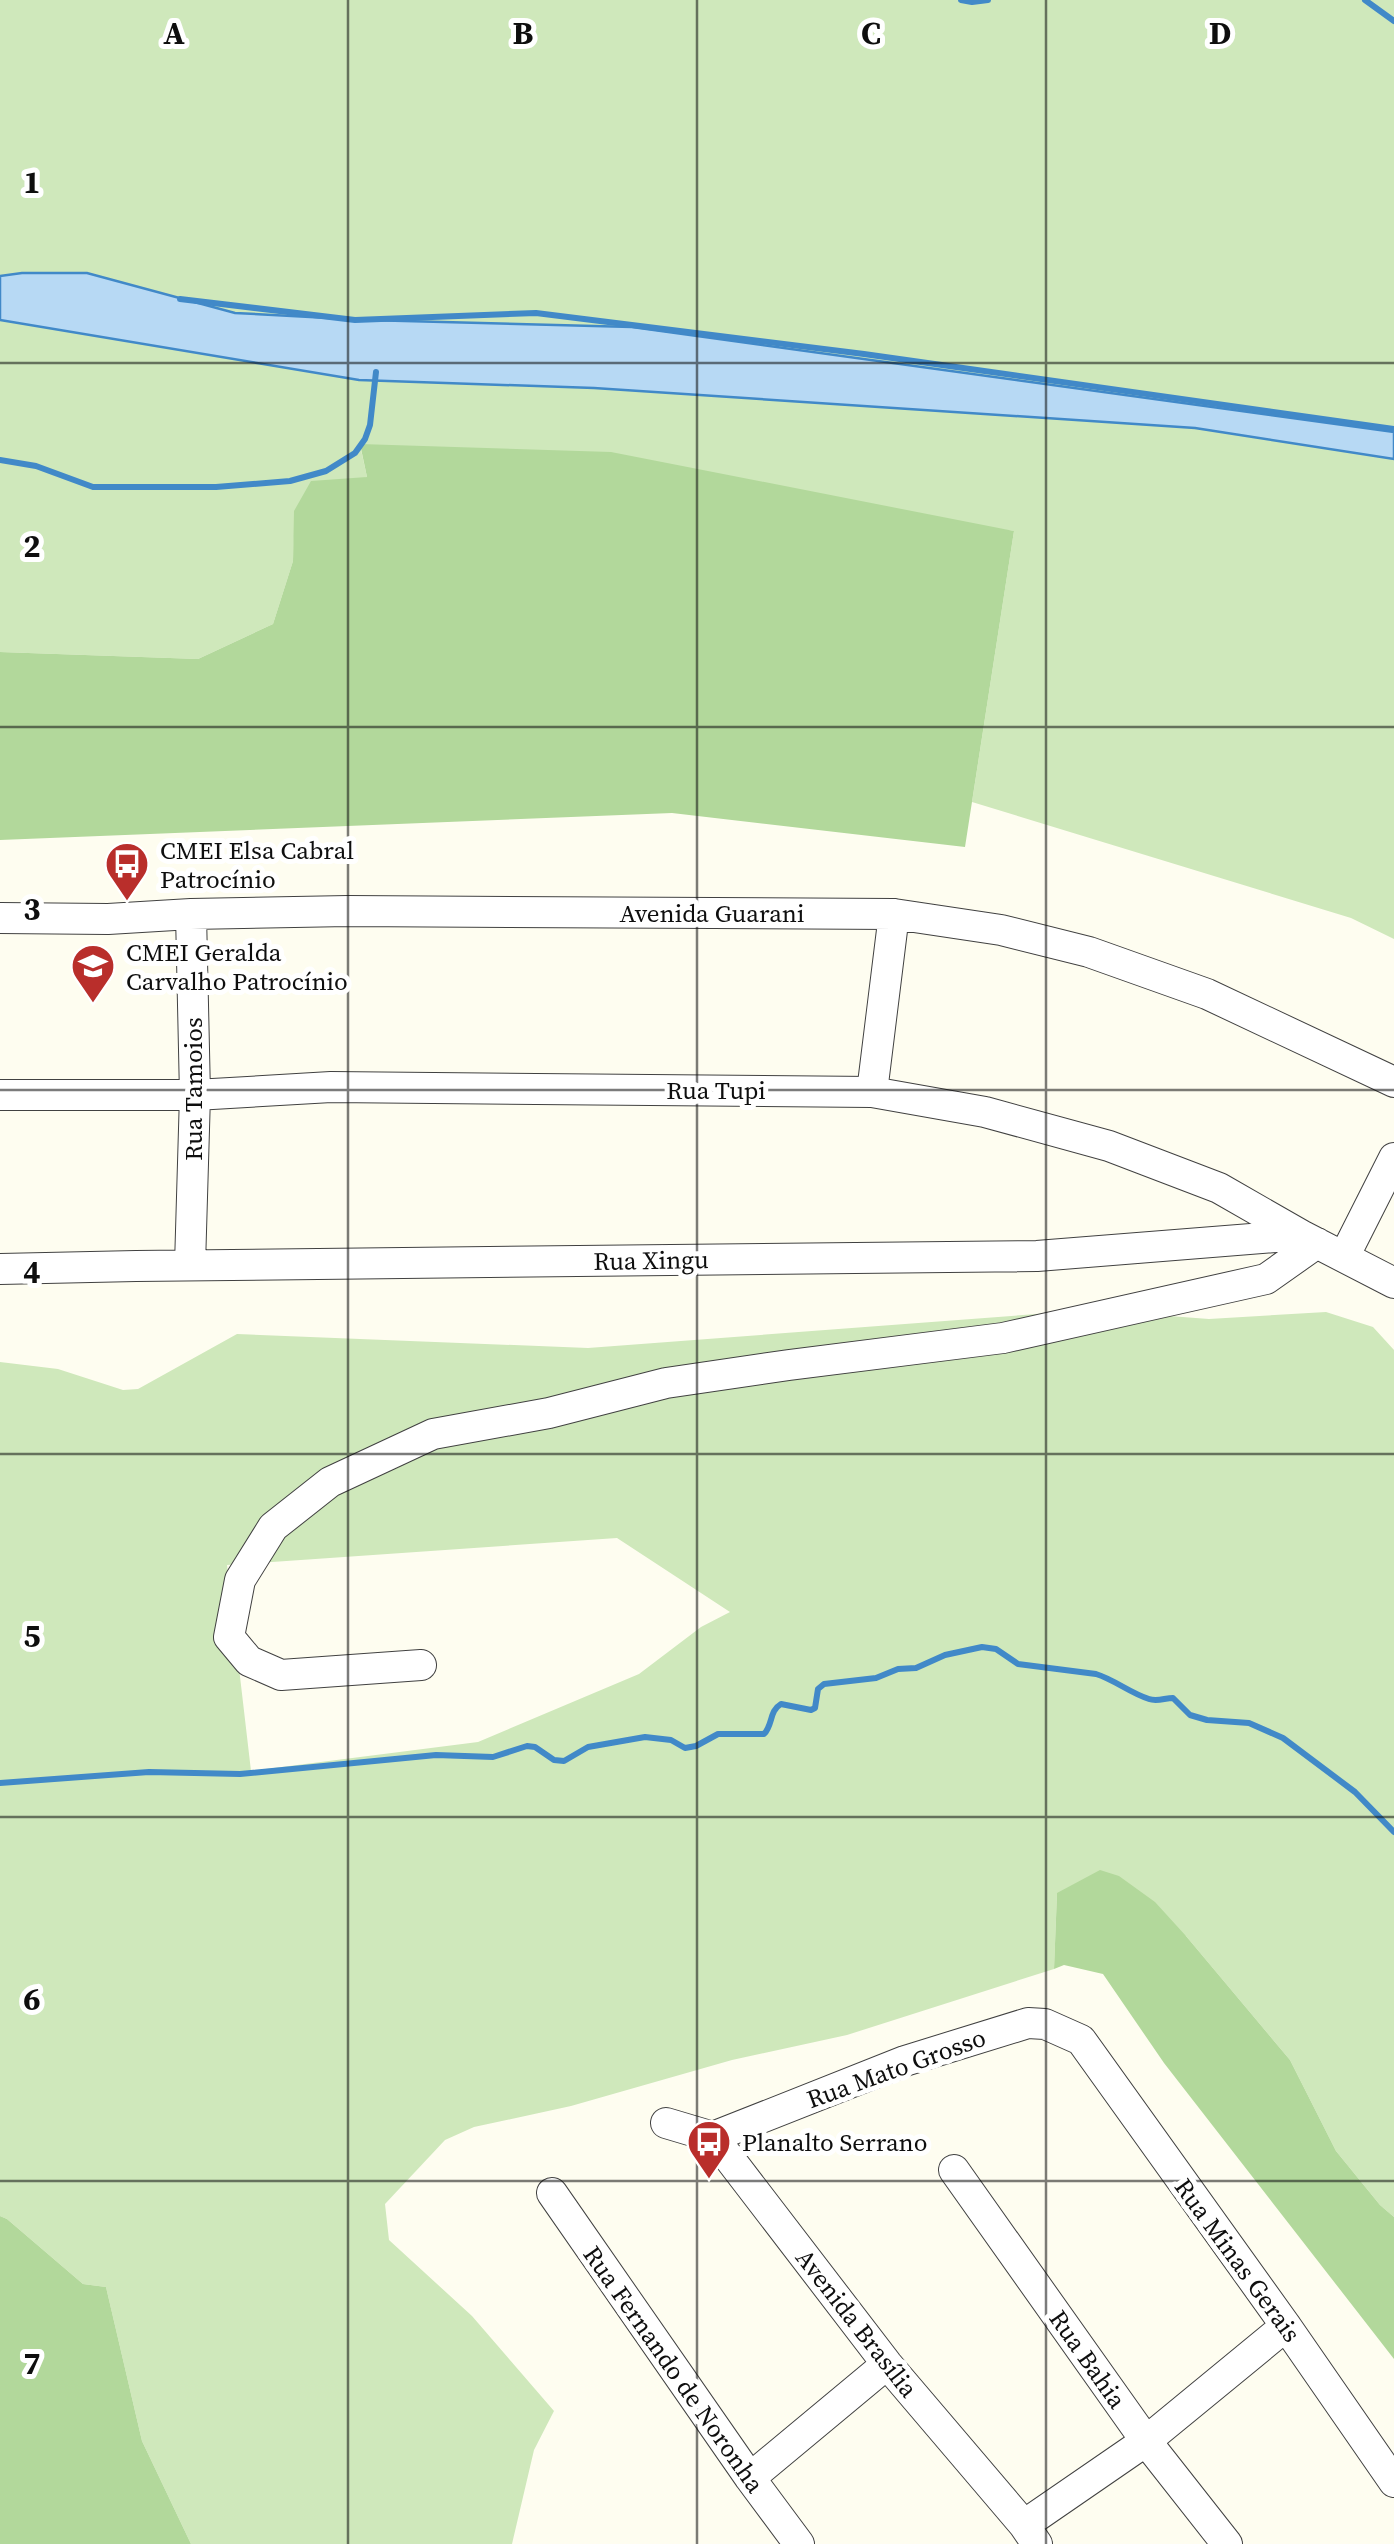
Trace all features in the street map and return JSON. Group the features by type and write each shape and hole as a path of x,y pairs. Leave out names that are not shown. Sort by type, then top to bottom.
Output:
{"street":[{"name":"Avenida Guarani","path":"0,918 348,911 894,914 1001,930 1089,952 1207,994 1394,1082"},
{"name":"Rua Tamoios","path":"190,1265 195,1094 191,914"},
{"path":"872,1092 894,914"},
{"name":"Rua Tupi","path":"0,1095 195,1094 332,1087 872,1092 985,1112 1108,1146 1219,1188 1394,1283"},
{"path":"421,1665 281,1675 249,1662 229,1637 240,1580 273,1526 330,1482 434,1434 550,1413 666,1384 1003,1338 1266,1279 1321,1245 1394,1158"},
{"name":"Rua Xingu","path":"0,1269 1038,1256 1321,1245"},
{"name":"Rua Mato Grosso","path":"713,2136 906,2062 1028,2023 1046,2024 1080,2040"},
{"name":"Rua Minas Gerais","path":"1080,2040 1394,2482"},
{"path":"666,2124 713,2136"},
{"name":"Avenida Brasília","path":"713,2136 888,2364 1031,2534"},
{"name":"Rua Bahia","path":"954,2170 1146,2441 1227,2544"},
{"name":"Rua Fernando de Noronha","path":"552,2193 799,2544"},
{"path":"1031,2534 1286,2326"},
{"path":"750,2478 888,2364"}],"green space":[{"path":"0,0 1394,0 1394,432 632,327 235,313 87,273 0,276"},
{"path":"0,320 360,380 594,388 1195,428 1394,459 1394,939 1351,918 972,802 1014,531 360,445 367,477 295,511 293,561 273,624 198,659 0,652"},
{"path":"360,444 611,452 1014,531 965,847 672,813 0,840 0,652 198,659 273,624 293,561 294,511 311,481 367,477"},
{"path":"1090,1310 1209,1319 1326,1312 1373,1327 1394,1350 1394,2217 1336,2151 1290,2060 1186,1936 1057,1893 1054,1969 847,2035 732,2060 571,2106 474,2127 445,2140 385,2204 389,2240 472,2316 554,2411 534,2450 512,2544 191,2544 142,2441 106,2287 83,2284 0,2216 0,1362 58,1369 123,1390 138,1389 237,1334 588,1348","holes":["617,1538 730,1612 701,1627 639,1674 478,1742 251,1771 227,1565"]},
{"path":"1100,1870 1119,1876 1155,1902 1186,1936 1290,2060 1336,2151 1394,2217 1394,2359 1164,2063 1103,1974 1064,1965 1054,1969 1057,1893"},
{"path":"0,2216 83,2284 106,2287 142,2441 191,2544 0,2544"}],"water":[{"path":"87,273 235,313 632,327 1394,432 1394,459 1195,428 594,388 359,380 0,320 0,276"}],"waterway":[{"path":"961,0 988,0"},
{"path":"1365,0 1394,21"},
{"path":"180,299 355,320 536,313 864,354 1394,429"},
{"path":"0,460 36,466 93,487 216,487 290,481 326,471 355,453 370,425 376,372"},
{"path":"0,1783 149,1772 240,1774 436,1755 493,1757 527,1746 564,1761 588,1747 645,1737 671,1740 685,1748 718,1734 764,1734 781,1704 815,1708 818,1689 824,1684 876,1678 982,1647 996,1649 1018,1664 1096,1674 1149,1699 1173,1698 1190,1715 1249,1723 1283,1738 1355,1792 1394,1832"}],"place":[{"name":"CMEI Elsa Cabral Patrocínio","path":"127,902"},
{"name":"CMEI Geralda Carvalho Patrocínio","path":"93,1004"},
{"name":"Planalto Serrano","path":"709,2180"}]}
